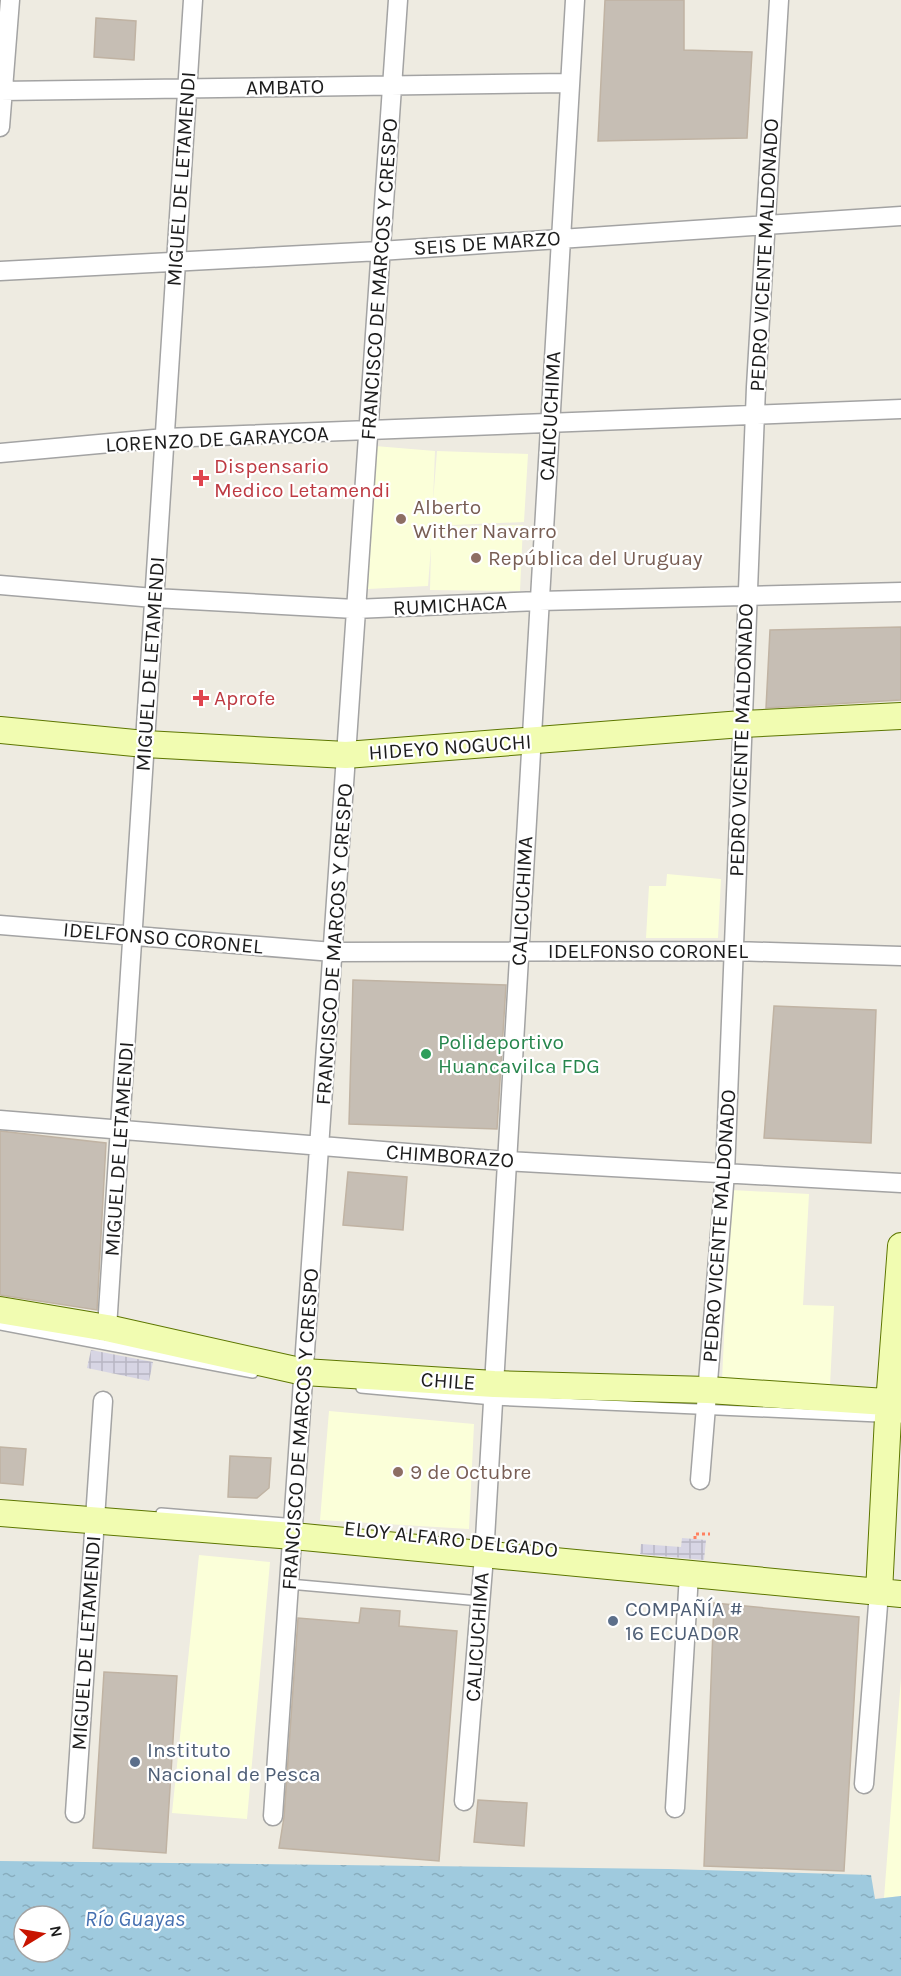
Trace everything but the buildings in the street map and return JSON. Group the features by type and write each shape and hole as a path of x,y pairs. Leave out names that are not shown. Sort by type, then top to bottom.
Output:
{"main road":[{"name":"HIDEYO NOGUCHI","path":"0,730 145,744 346,755 742,724 901,716"},
{"path":"884,1585 895,1410 901,1246"},
{"name":"CHILE","path":"0,1310 106,1342 303,1380 493,1392 707,1399 895,1410"},
{"name":"ELOY ALFARO DELGADO","path":"0,1513 95,1511 484,1546 689,1574 884,1585"}],"street":[{"path":"0,128 10,0"},
{"name":"MIGUEL DE LETAMENDI","path":"106,1342 193,0"},
{"name":"FRANCISCO DE MARCOS Y CRESPO","path":"273,1816 290,1584 297,1528 303,1380 398,0"},
{"name":"CALICUCHIMA","path":"464,1801 484,1546 575,0"},
{"name":"PEDRO VICENTE MALDONADO","path":"700,1480 725,1173 755,415 779,0"},
{"name":"AMBATO","path":"2,91 570,83"},
{"name":"SEIS DE MARZO","path":"0,271 380,251 901,216"},
{"name":"LORENZO DE GARAYCOA","path":"0,453 165,438 901,409"},
{"name":"RUMICHACA","path":"0,585 154,598 355,609 539,601 901,592"},
{"name":"IDELFONSO CORONEL","path":"0,925 333,952 734,951 901,956"},
{"name":"CHIMBORAZO","path":"0,1120 506,1161 901,1183"},
{"name":"MIGUEL DE LETAMENDI","path":"75,1813 103,1401"},
{"path":"675,1808 689,1574"},
{"path":"864,1784 884,1585"}],"lane":[{"name":"CHILE","path":"0,1325 106,1342 268,1376"},
{"name":"CHILE","path":"350,1387 493,1392"},
{"name":"ELOY ALFARO DELGADO","path":"154,1512 297,1528"},
{"path":"290,1584 480,1601"}],"path":[{"path":"695,1539 695,1534 710,1534"}],"shaded area":[{"path":"375,446 435,451 433,502 437,451 528,454 524,522 431,526 523,525 520,591 430,590 431,547 428,586 368,589"},
{"path":"667,874 721,879 718,938 646,938 649,886 666,886"},
{"path":"731,1190 809,1194 803,1305 834,1306 830,1386 722,1380"},
{"path":"91,1350 153,1362 149,1381 87,1368"},
{"name":"9 de Octubre","path":"329,1411 474,1424 469,1529 320,1520"},
{"path":"682,1538 706,1540 704,1560 640,1554 641,1544 681,1547"},
{"path":"199,1555 270,1562 247,1819 172,1813"},
{"path":"901,1678 901,1896 884,1898"}],"water":[{"name":"Río Guayas","path":"0,1861 668,1869 871,1875 875,1899 901,1896 901,1976 0,1976"}],"place":[{"name":"Dispensario Medico Letamendi","path":"201,478"},
{"name":"Alberto Wither Navarro","path":"401,519"},
{"name":"República del Uruguay","path":"476,558"},
{"name":"Aprofe","path":"201,698"},
{"name":"Polideportivo Huancavilca FDG","path":"426,1054"},
{"name":"9 de Octubre","path":"398,1472"},
{"name":"COMPAÑÍA # 16 ECUADOR","path":"613,1621"},
{"name":"Instituto Nacional de Pesca","path":"135,1762"}]}
